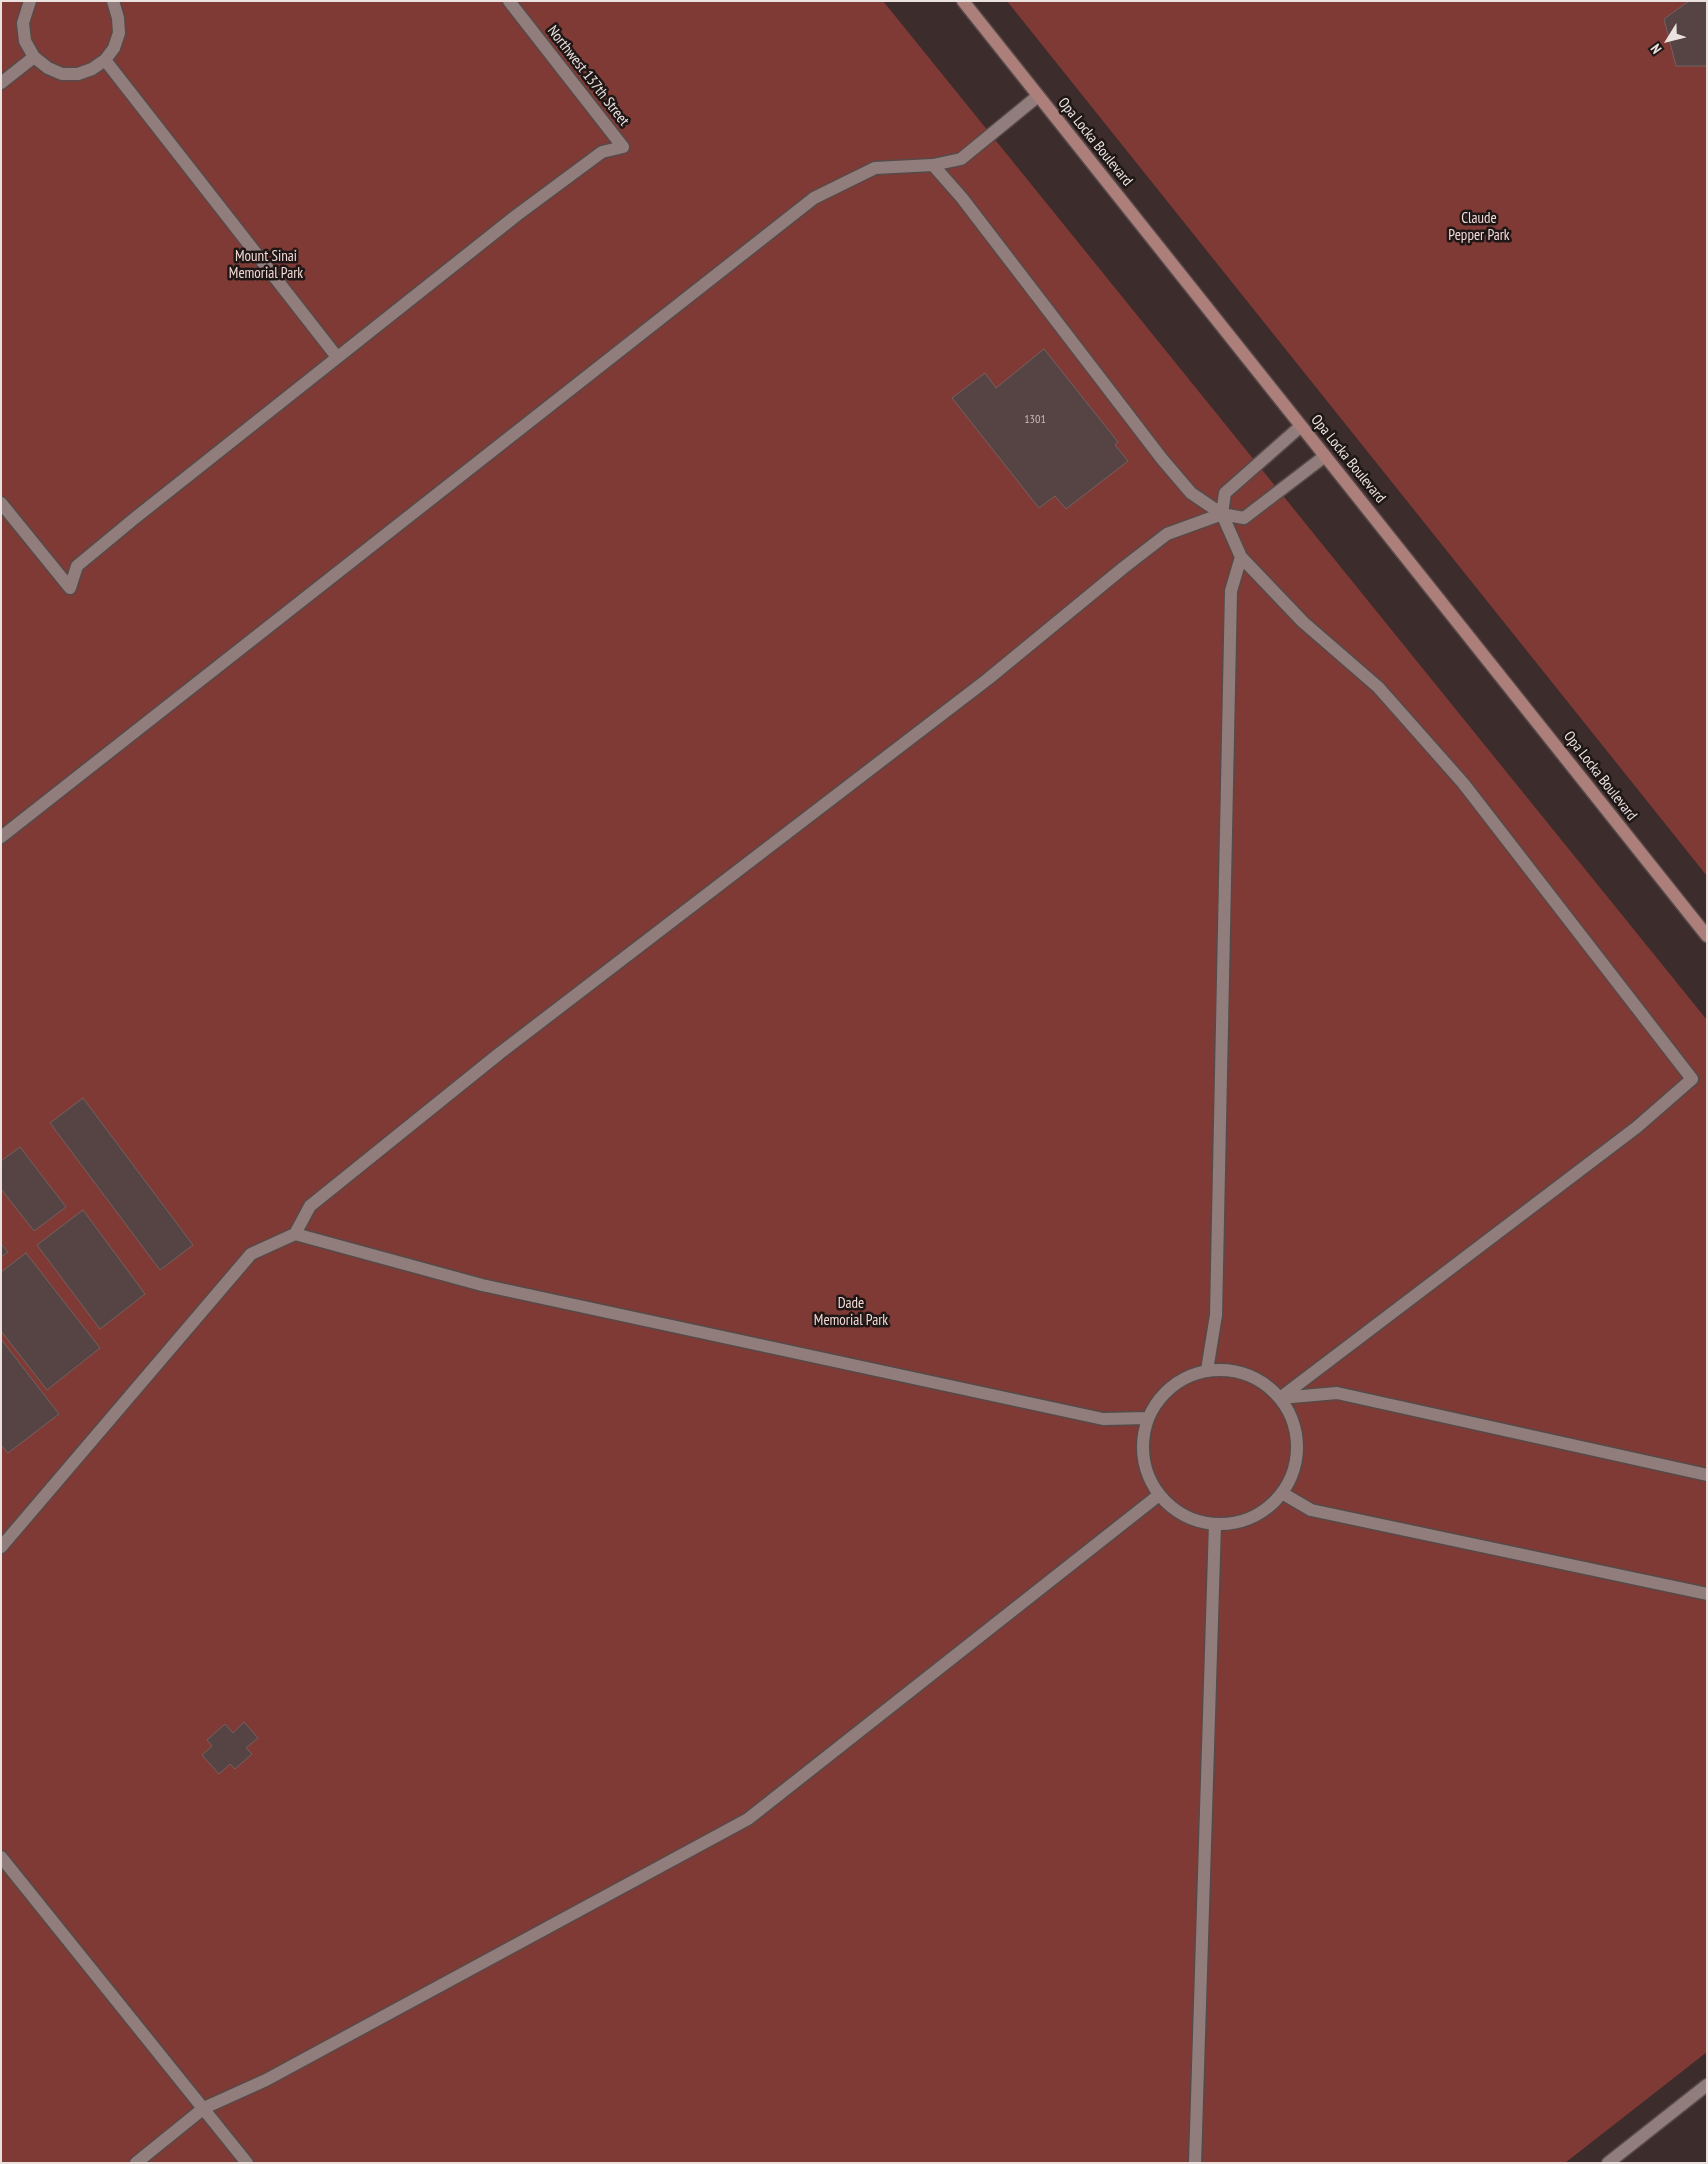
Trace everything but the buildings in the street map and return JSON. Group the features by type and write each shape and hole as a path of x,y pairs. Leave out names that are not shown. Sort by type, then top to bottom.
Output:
{"main road":[{"name":"Opa Locka Boulevard","path":"963,1 1707,936"}],"street":[{"path":"30,1 23,23 25,40 34,57 48,68 62,74 78,74 92,69 105,60 114,48 119,33 118,18 113,1"},
{"name":"Northwest 137th Street","path":"337,358 517,216 602,152 623,146 508,1"},
{"path":"1,83 34,57"},
{"path":"1,503 70,588 77,566 337,358 105,60"},
{"path":"1,837 814,198 875,168 933,166 961,159 1038,96"},
{"path":"933,166 962,198 1162,459 1191,493 1222,514 1244,518 1325,456"},
{"path":"1280,1398 1637,1128 1692,1079 1463,783 1378,687 1303,622 1241,557 1222,514 1225,493 1301,426"},
{"path":"1,1547 251,1254 295,1234 310,1206 409,1126 729,875 988,679 1167,534 1222,514"},
{"path":"1208,1370 1216,1314 1231,591 1241,557"},
{"path":"295,1234 491,1288 1104,1419 1148,1418"},
{"path":"1208,1370 1234,1370 1259,1380 1280,1398 1292,1420 1297,1445 1294,1470 1282,1493 1263,1510 1240,1522 1215,1524 1194,1520 1175,1510 1159,1495 1146,1471 1142,1444 1148,1418 1161,1395 1182,1378 1208,1370"},
{"path":"1280,1398 1337,1393 1707,1475"},
{"path":"1282,1493 1311,1510 1707,1594"},
{"path":"136,2163 204,2108 266,2080 748,1819 1159,1495"},
{"path":"1195,2163 1215,1524"},
{"path":"1,1857 247,2163"},
{"path":"1608,2163 1707,2085"}],"green space":[{"name":"Dade Memorial Park","path":"1,1 883,1 1707,1020 1707,2052 1565,2163 1,2163"},
{"name":"Claude Pepper Park","path":"1007,1 1707,1 1707,876"}],"park label":[{"name":"Mount Sinai Memorial Park","path":"266,266"}]}
